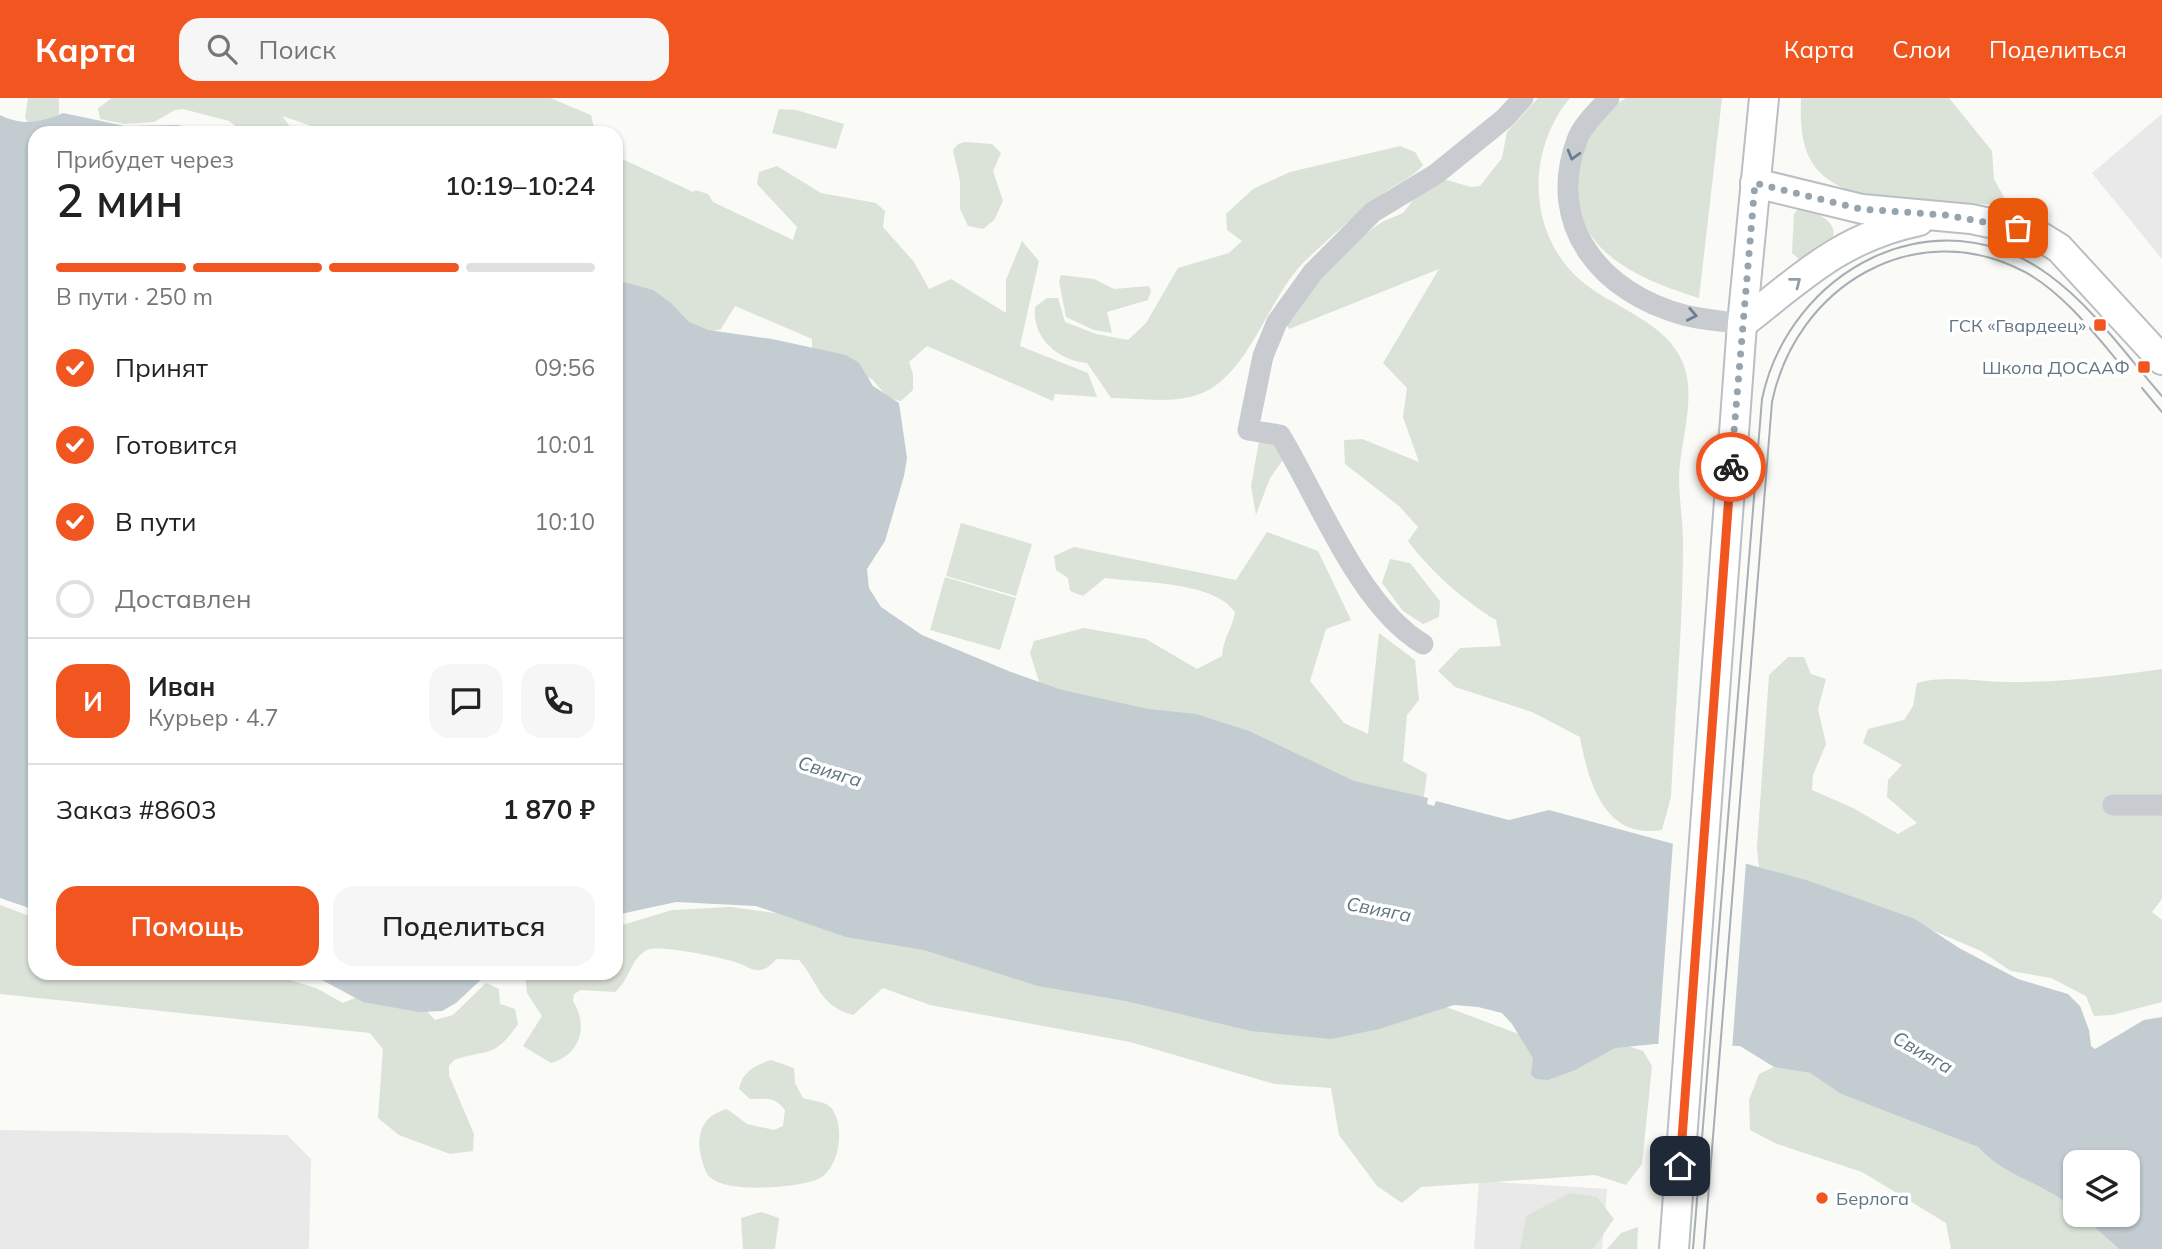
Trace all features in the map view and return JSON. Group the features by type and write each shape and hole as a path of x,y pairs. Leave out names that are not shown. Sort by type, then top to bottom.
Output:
{"main road":[{"path":"1674,1249 1742,324 1764,98"},
{"path":"1755,183 1861,209 1945,215 2004,224 2032,232 2050,242 2113,304 2162,360"},
{"path":"1742,324 1833,253 1859,239 1892,227 1945,215"}],"street":[{"path":"1609,98 1577,138 1568,171 1566,195 1569,212 1581,244 1610,276 1649,301 1684,315 1742,324"},
{"path":"1423,644 1405,633 1363,582 1280,435 1248,430 1254,387 1277,323 1313,272 1373,212 1436,174 1514,99"},
{"path":"2113,805 2162,805"}],"shaded area":[{"path":"28,98 59,98 59,113 55,124 30,126 25,118"},
{"path":"112,98 550,98 591,115 594,126 311,126 282,116 290,126 236,126 229,121 183,109 175,110 154,122 124,124 100,119 98,108"},
{"path":"1538,98 1570,98 1555,120 1545,143 1540,168 1539,194 1543,219 1552,243 1566,265 1585,284 1665,337 1676,349 1687,377 1688,405 1679,478 1683,542 1680,638 1671,797 1662,830 1642,831 1626,826 1613,817 1594,788 1580,737 1532,712 1455,687 1438,671 1460,648 1501,646 1496,620 1472,604 1427,564 1408,541 1418,527 1399,506 1345,464 1344,440 1362,439 1419,462 1403,417 1407,388 1383,363 1439,269 1289,329 1285,322 1348,246 1382,222 1403,213 1417,195 1443,179 1471,187 1480,186 1502,158 1507,132"},
{"path":"1626,98 1722,98 1699,298 1648,279 1625,267 1605,252 1590,234 1581,212 1578,186 1585,147 1592,131 1604,116"},
{"path":"1801,98 1949,98 1992,151 1994,179 2005,199 1996,205 1870,197 1850,191 1822,174 1806,150"},
{"path":"779,109 796,110 844,124 836,149 772,133"},
{"path":"2162,114 2162,259 2092,173"},
{"path":"958,144 992,144 1001,153 993,171 1003,201 994,220 983,229 968,226 960,209 960,181 953,150"},
{"path":"1400,146 1415,152 1423,165 1363,209 1303,263 1282,291 1243,356 1220,382 1208,390 1168,400 1111,398 1087,363 1057,352 1042,338 1035,318 1035,307 1047,298 1058,298 1065,322 1096,334 1128,340 1146,323 1178,268 1229,253 1242,241 1227,230 1226,214 1253,189 1290,172"},
{"path":"623,159 693,192 695,190 708,194 713,202 793,240 797,227 757,184 759,172 777,166 821,193 876,203 885,211 883,227 914,262 929,289 951,279 1006,313 1006,280 1022,241 1039,261 1020,346 1088,373 1097,397 1055,394 1053,401 927,346 909,362 913,374 913,390 901,401 888,398 872,379 812,353 812,339 735,306 721,329 700,334 623,291"},
{"path":"1798,209 1823,217 1834,231 1833,237 1799,259 1792,253 1794,214"},
{"path":"1061,275 1094,279 1114,289 1149,286 1151,291 1148,300 1107,312 1112,333 1094,330 1066,317 1059,281"},
{"path":"1262,425 1283,460 1270,478 1256,515 1251,486"},
{"path":"961,523 1032,544 1016,596 946,576"},
{"path":"1267,532 1318,551 1351,620 1326,629 1310,681 1344,723 1368,734 1379,633 1415,660 1419,700 1407,715 1403,761 1427,774 1421,816 1043,694 1030,653 1034,641 1084,628 1146,639 1197,669 1222,656 1235,612 1225,602 1210,594 1156,583 1105,578 1083,596 1070,591 1068,578 1056,570 1054,556 1074,547 1236,580"},
{"path":"1390,559 1410,563 1440,601 1439,617 1423,624 1403,611 1382,583"},
{"path":"945,577 1016,598 1000,650 930,630"},
{"path":"1788,657 1804,657 1811,674 1826,679 1818,709 1826,744 1813,775 1812,790 1853,808 1898,834 1917,823 1887,797 1888,780 1902,765 1863,743 1868,729 1904,720 1913,706 1917,683 1954,679 2052,681 2162,669 2162,899 2152,912 2162,920 2162,1002 2112,1015 2094,1016 2086,996 2051,978 2011,971 1981,951 1885,910 1760,877 1757,847 1769,675"},
{"path":"0,905 28,915 28,980 290,980 316,988 343,1003 385,985 417,1000 435,1020 453,1015 486,983 499,989 500,1004 515,1009 518,1024 496,1048 454,1060 449,1066 449,1075 474,1134 473,1151 450,1154 399,1135 378,1118 383,1049 370,1033 0,994"},
{"path":"731,907 1441,1005 1588,1060 1619,1043 1643,1051 1652,1066 1642,1164 1626,1185 1595,1175 1421,1187 1402,1203 1377,1186 1339,1135 1331,1088 1275,1084 1130,1042 930,1005 883,988 853,1015 841,1011 826,1000 799,960 777,959 766,968 757,970 692,952 647,950 637,959 624,982 615,992 581,990 574,994 573,1001 581,1029 575,1046 569,1053 551,1063 523,1046 542,1016 527,993 526,980 623,980 623,925 672,910"},
{"path":"771,1060 794,1068 795,1083 803,1098 823,1103 832,1109 839,1127 835,1159 824,1175 806,1183 762,1188 720,1183 709,1176 703,1164 699,1146 702,1130 710,1117 727,1109 747,1124 774,1130 783,1126 785,1110 778,1102 770,1099 750,1099 739,1089 750,1070"},
{"path":"1774,1067 1810,1073 1841,1094 1978,1147 2000,1166 2063,1200 2063,1227 2094,1227 2119,1249 1951,1249 1946,1223 1862,1172 1777,1144 1750,1130 1749,1100 1759,1074"},
{"path":"0,1130 287,1135 311,1159 309,1249 0,1249"},
{"path":"1479,1181 1607,1189 1602,1249 1474,1249"},
{"path":"1570,1193 1597,1197 1614,1219 1593,1249 1520,1249 1526,1216"},
{"path":"761,1212 779,1218 775,1249 743,1249 741,1218"},
{"path":"1638,1227 1637,1249 1607,1249 1621,1233"}],"water":[{"path":"63,113 125,126 28,126 28,908 0,898 0,115 24,122 47,119"},
{"name":"Свияга","path":"623,282 653,290 671,303 689,322 708,330 772,339 846,355 859,363 873,386 899,403 907,458 904,476 885,541 867,569 869,588 881,607 922,635 1062,690 1148,709 1196,714 1249,731 1354,781 1428,798 1427,804 1434,806 1436,801 1509,820 1549,810 1806,880 1915,919 1959,948 2018,979 2068,994 2080,1006 2089,1030 2091,1046 2095,1049 2144,1020 2162,1017 2162,1249 2119,1249 2094,1227 2140,1227 2140,1150 2063,1150 2063,1200 2000,1166 1978,1147 1841,1094 1810,1073 1774,1067 1740,1046 1655,1044 1615,1048 1575,1070 1548,1080 1536,1079 1531,1075 1533,1058 1512,1024 1502,1013 1478,1007 1454,1005 1379,1029 1331,1039 1251,1031 1126,1001 1038,986 924,950 846,937 756,906 676,902 623,913"},
{"path":"322,980 481,980 456,1003 442,1011 419,1012 363,1002"}],"pier":[{"path":"1673,842 1746,862 1732,1050 1658,1048"}],"tram line":[{"path":"1693,1249 1762,399 1777,353 1802,314 1835,281 1873,258 1915,244 1960,241 2005,251 2049,275 2095,317 2162,396"},
{"path":"1704,1249 1772,402 1785,361 1806,325 1834,295 1866,272 1903,257 1942,252 1984,256 2025,272 2052,291 2077,314 2121,365"},
{"path":"2142,388 2162,412"}],"way so far":[{"path":"1731,467 1755,183 1861,209 1945,215 2018,228"}],"place":[{"name":"ГСК «Гвардеец»","path":"2100,325"},
{"name":"Школа ДОСААФ","path":"2144,367"},
{"name":"Берлога","path":"1822,1198"}],"route":[{"path":"1680,1166 1731,467"}]}
